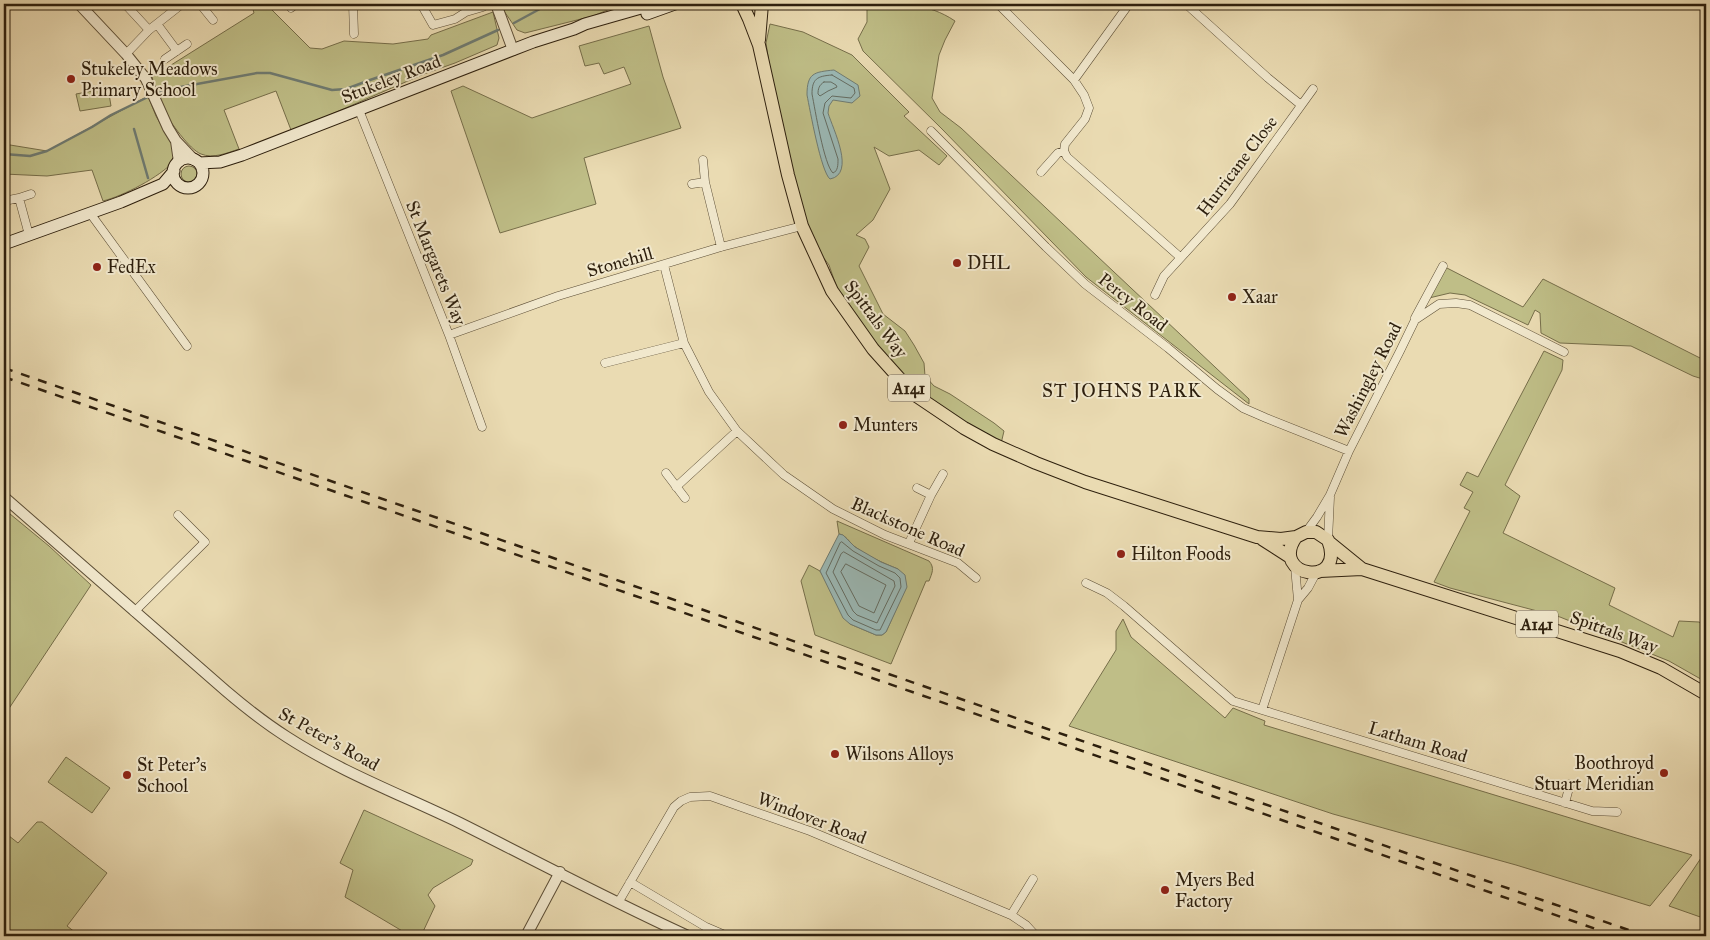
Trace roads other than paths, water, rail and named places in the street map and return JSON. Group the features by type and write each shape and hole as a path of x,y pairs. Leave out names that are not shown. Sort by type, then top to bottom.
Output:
{"highway":[{"name":"Spittals Way","path":"742,4 759,45 788,175 802,226 832,292 874,349 918,397 964,428 1036,463 1085,482 1257,537"},
{"name":"Spittals Way","path":"759,45 762,4"},
{"name":"A141","path":"1257,537 1278,539 1316,532 1329,541"},
{"path":"1293,562 1290,550 1301,535"},
{"name":"A141","path":"1257,537 1293,562 1302,571 1309,574 1318,572"},
{"name":"Spittals Way","path":"1329,541 1362,569"},
{"path":"1318,572 1331,559 1332,552 1329,541"},
{"name":"Spittals Way","path":"1318,572 1362,569 1620,651 1661,668 1706,694"}],"main road":[{"path":"606,18 634,4"},
{"name":"Stukeley Road","path":"203,174 220,162 271,145 513,50 585,24 655,4"},
{"name":"Stukeley Road","path":"574,29 584,31 599,28 649,14 676,4"},
{"path":"4,244 121,202 163,184 185,187 195,186 201,181 203,174 197,161 186,158 176,166 163,184"},
{"name":"Stukeley Road","path":"197,161 220,162"},
{"path":"176,166 175,179 181,186"}],"street":[{"path":"79,4 126,54 146,79 152,95 176,141 197,161"},
{"path":"125,4 149,30"},
{"path":"126,54 149,30 182,4"},
{"path":"200,4 213,20"},
{"path":"353,4 354,34"},
{"path":"421,4 433,25 455,19 466,12 483,8"},
{"path":"496,4 513,50"},
{"path":"998,4 1074,80 1084,95 1089,108 1085,119 1065,144 1064,151 1067,157 1180,257"},
{"path":"1074,80 1128,4"},
{"path":"1186,4 1301,105"},
{"path":"157,24 177,51"},
{"path":"166,59 187,44"},
{"name":"Hurricane Close","path":"1154,295 1164,276 1230,204 1313,89"},
{"name":"St Margarets Way","path":"359,110 449,335 482,428"},
{"name":"Percy Road","path":"931,131 1085,284 1168,348 1217,389 1244,408 1349,451"},
{"path":"176,141 176,166"},
{"path":"1041,172 1058,153 1064,151"},
{"path":"703,160 705,182 721,247"},
{"path":"692,184 705,182"},
{"path":"4,201 31,194"},
{"path":"20,198 29,235"},
{"path":"90,213 188,346"},
{"name":"Stonehill","path":"449,335 558,296 721,247 802,226"},
{"name":"Blackstone Road","path":"664,265 684,343 709,392 737,431 784,475 833,509 885,535 958,563 976,578"},
{"path":"1415,320 1443,266"},
{"name":"Washingley Road","path":"1301,535 1317,517 1330,495 1349,451 1415,320 1439,304 1456,302 1470,305 1564,352"},
{"path":"605,362 684,343"},
{"path":"676,487 737,431"},
{"path":"666,473 685,498"},
{"path":"909,543 943,474"},
{"path":"917,488 932,495"},
{"name":"Washingley Road","path":"1329,541 1330,495"},
{"name":"St Peter's Road","path":"4,497 252,713 287,737 363,779 560,872 618,903 688,936"},
{"path":"134,612 205,542 178,515"},
{"path":"1293,562 1298,600"},
{"path":"1262,710 1298,600 1318,572"},
{"name":"Latham Road","path":"1086,583 1107,592 1233,701 1565,804 1592,811 1617,812"},
{"path":"1565,804 1570,784"},
{"name":"Windover Road","path":"618,903 674,807 690,798 710,796 810,831 1011,915 1026,925 1036,936"},
{"path":"526,936 560,872"},
{"path":"1011,915 1033,879"},
{"path":"630,882 706,927 726,936"}],"water":[{"path":"834,70 858,85 860,96 852,103 833,100 829,106 828,113 841,150 842,160 838,175 830,179 823,165 813,126 807,88 808,82 813,75"},
{"path":"839,534 843,535 855,547 881,562 898,569 905,575 907,587 886,632 882,635 876,635 850,624 843,618 820,571"}],"waterway":[{"path":"514,23 549,4"},
{"path":"155,94 164,90 257,73 270,73 332,90 346,89 443,55 498,30"},
{"path":"4,154 30,156 47,151 111,115 150,96"},
{"path":"134,129 148,178"}],"railway":[{"path":"4,368 1646,936"},
{"path":"4,377 1616,936"}],"place":[{"name":"Stukeley Meadows Primary School","path":"71,79"},
{"name":"DHL","path":"957,263"},
{"name":"FedEx","path":"97,267"},
{"name":"Xaar","path":"1232,297"},
{"name":"Munters","path":"843,425"},
{"name":"Hilton Foods","path":"1121,554"},
{"name":"Wilsons Alloys","path":"835,754"},
{"name":"Boothroyd Stuart Meridian","path":"1664,773"},
{"name":"St Peter's School","path":"127,775"},
{"name":"Myers Bed Factory","path":"1165,890"}],"district":[{"name":"ST JOHNS PARK","path":"1122,390"}]}
